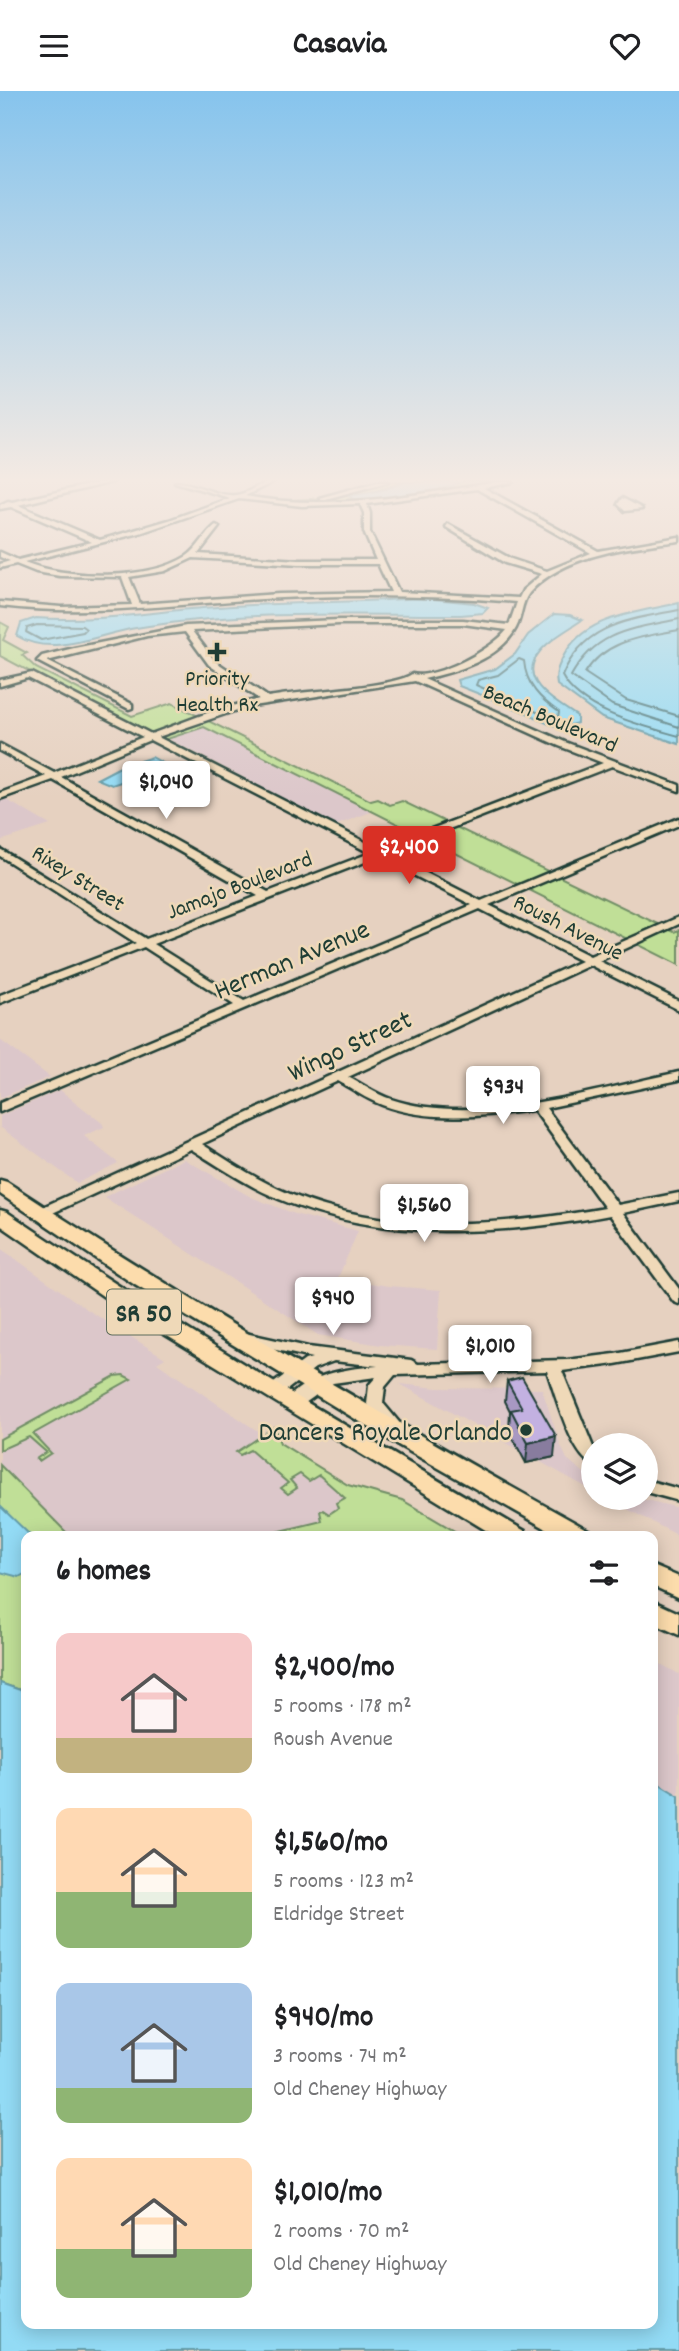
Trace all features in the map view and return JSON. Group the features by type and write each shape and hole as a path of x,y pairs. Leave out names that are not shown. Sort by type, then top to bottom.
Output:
{"highway":[{"name":"SR 50","path":"0,1186 39,1214 233,1335 406,1439 571,1531"},
{"name":"SR 50","path":"0,1216 117,1296 507,1531"},
{"path":"658,1578 679,1588"},
{"path":"658,1614 679,1625"}],"street":[{"path":"129,587 136,607"},
{"path":"392,587 394,592"},
{"path":"0,794 53,776 150,735 264,698 412,678 477,658 503,640 512,628 521,600 532,587"},
{"path":"0,604 56,610 394,592 521,600"},
{"path":"129,706 41,660 74,650 186,628 339,622 463,622 512,628"},
{"path":"186,628 212,663 264,698"},
{"name":"Roush Avenue","path":"0,683 29,675 679,1006"},
{"name":"Beach Boulevard","path":"412,678 611,763 679,787"},
{"path":"0,747 267,896"},
{"name":"Jamajo Boulevard","path":"5,997 611,763"},
{"name":"Herman Avenue","path":"0,1108 679,821"},
{"name":"Rixey Street","path":"0,852 243,1005"},
{"name":"Wingo Street","path":"39,1214 679,920"},
{"path":"0,987 5,997"},
{"path":"337,1076 388,1102 424,1110 462,1114 537,1105 679,1076"},
{"path":"537,1105 679,1299"},
{"path":"191,1143 246,1179 299,1202 368,1221 434,1227 506,1227 613,1211 679,1197"},
{"path":"233,1335 290,1349 426,1367 553,1366 629,1358 679,1347"},
{"path":"283,1398 298,1373 310,1364 332,1355"},
{"path":"553,1366 581,1441"},
{"path":"283,1398 342,1375 389,1373 426,1367"},
{"path":"389,1373 377,1385 375,1404 406,1439"},
{"path":"658,1489 679,1495"}],"shaded area":[{"path":"204,727 373,811 337,825 169,739"},
{"path":"0,796 50,825 0,841"},
{"path":"0,1040 50,1077 0,1098"},
{"path":"60,1090 102,1123 104,1127 84,1136 118,1163 77,1183 0,1127 0,1116"},
{"path":"184,1159 251,1197 295,1214 358,1231 338,1278 441,1290 437,1349 381,1345 318,1335 104,1197"},
{"path":"0,1248 88,1310 165,1358 157,1363 250,1426 374,1506 420,1531 21,1531 21,2329 658,2329 658,1663 679,1674 679,2351 0,2351"},
{"path":"400,1384 437,1388 542,1389 567,1459 581,1470 581,1484"},
{"path":"658,1503 679,1508 679,1536 629,1510 658,1510"}],"green space":[{"path":"0,622 9,627 3,640 27,653 22,655 36,668 132,716 172,703 371,801 378,799 390,805 402,801 674,932 679,930 679,965 204,727 161,741 0,656"},
{"path":"123,1375 131,1379 33,1434 51,1453 39,1461 36,1459 46,1452 29,1437 0,1450 0,1439 115,1376"},
{"path":"274,1427 280,1443 348,1485 402,1500 455,1531 281,1531 322,1521 320,1511 329,1514 338,1508 336,1503 345,1498 319,1475 309,1481 300,1474 290,1480 297,1488 288,1494 281,1488 288,1483 250,1450 240,1455 236,1452"},
{"path":"0,1465 65,1531 21,1531 21,1690 0,1683"}],"water":[{"path":"424,598 474,603 488,608 483,613 461,615 216,618 136,628 60,645 45,645 17,636 21,623 36,618 94,618 219,607"},
{"path":"679,603 679,744 602,718 557,685 557,672 562,659 571,644 583,633 612,618"},
{"path":"554,614 570,615 582,620 555,638 539,653 533,664 533,674 544,692 577,716 577,723 565,726 548,724 459,686 457,680 495,669 515,654 528,635"},
{"path":"152,757 168,766 112,785 97,779 118,768"},
{"path":"0,1506 26,1531 21,1531 21,1576 0,1572"},
{"path":"0,1683 21,1690 21,2329 658,2329 658,1783 679,1796 679,2351 0,2351"}],"building":[{"path":"522,1377 556,1436 528,1443 511,1410 522,1408 507,1381"}],"place":[{"name":"Priority Health Rx","path":"217,652"},
{"name":"Dancers Royale Orlando","path":"526,1430"}]}
